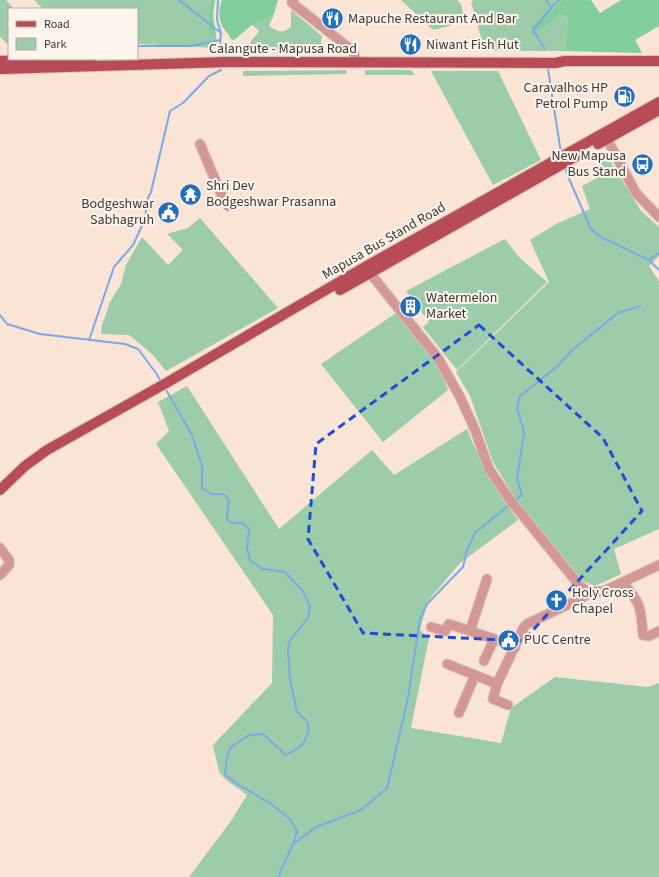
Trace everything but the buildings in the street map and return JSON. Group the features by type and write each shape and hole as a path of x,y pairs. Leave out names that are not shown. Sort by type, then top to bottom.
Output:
{"main road":[{"name":"Calangute - Mapusa Road","path":"138,58 555,63 565,61 659,61"},
{"path":"0,61 45,60"},
{"name":"Calangute - Mapusa Road","path":"0,69 226,62 355,60"},
{"name":"Mapusa Bus Stand Road","path":"0,490 25,466 46,450 367,270 659,102"},
{"name":"Mapusa Bus Stand Road","path":"367,270 659,110"}],"street":[{"path":"294,0 292,3 353,51 355,60"},
{"path":"606,140 636,193 659,217"},
{"path":"200,144 222,196 228,206"},
{"path":"367,270 438,358 463,403 489,469 512,502 580,586 590,592"},
{"path":"0,548 9,560 9,565 0,575"},
{"path":"508,705 492,699 497,684 527,624 582,598 590,592 604,591 659,566"},
{"path":"470,631 487,580"},
{"path":"623,582 635,596 641,610 643,635 649,636 659,631"},
{"path":"431,627 445,631 449,624 494,639 514,648"},
{"path":"484,661 494,639"},
{"path":"447,664 497,684"},
{"path":"459,713 475,675"}],"highlighted area":[{"path":"479,325 603,438 642,511 523,641 363,633 308,539 316,444"}],"green space":[{"path":"0,0 6,0 13,8 8,8 8,44 0,37"},
{"path":"34,0 211,0 209,14 209,36 216,36 217,48 138,44 138,8 42,8"},
{"path":"211,0 215,0 213,14 216,36 209,36 209,14"},
{"path":"222,0 278,0 273,17 252,25 234,40 231,39 222,26 220,20 219,13"},
{"path":"401,0 457,0 461,4 465,22 433,30"},
{"path":"473,0 562,0 547,15 531,26 530,34 544,28 560,14 568,18 565,51 485,51 471,2"},
{"path":"562,0 591,0 600,13 621,0 659,0 659,26 635,40 642,53 565,51 568,18 560,14 544,28 530,35 531,26 547,15"},
{"path":"291,10 322,36 322,51 238,49 239,46 250,46 251,41 259,31 252,25 273,17 269,26 275,30 285,31 291,27"},
{"path":"346,70 347,74 243,76 243,71"},
{"path":"365,70 411,70 415,75 365,75"},
{"path":"431,71 498,71 541,160 493,185"},
{"path":"606,154 641,211 659,227 659,256 649,266 659,281 659,529 614,549 621,574 595,586 583,581 516,500 493,462 470,396 456,372 549,282 530,240 556,224 590,209 582,186 603,175 596,161"},
{"path":"200,218 278,308 166,371 152,354 129,335 101,334 102,325 110,302 121,284 126,265 142,237 168,265 183,250 167,234 188,228"},
{"path":"505,239 519,257 547,282 457,370 423,327 429,322 406,291"},
{"path":"396,313 440,368 448,390 383,442 321,364"},
{"path":"187,386 279,529 372,450 394,475 467,429 490,476 518,520 460,563 428,601 420,630 429,638 411,728 501,743 511,708 555,677 648,687 659,683 659,877 189,877 231,821 247,795 226,780 219,772 213,745 272,683 273,615 156,444 169,431 158,402"}],"waterway":[{"path":"179,0 221,33"},
{"path":"218,0 217,20 221,33 220,43"},
{"path":"546,0 551,8"},
{"path":"545,49 533,30 559,0"},
{"path":"138,46 191,46 220,40"},
{"path":"548,69 561,153"},
{"path":"89,340 114,267 133,245 146,217 146,202 151,192 170,111 183,103 209,76 221,70"},
{"path":"565,167 591,229 601,237 649,260 659,270"},
{"path":"649,260 659,253"},
{"path":"514,501 522,495 517,479 524,432 517,408 520,396 559,365 571,351 618,313 640,306"},
{"path":"0,315 7,324 40,334 125,344 138,349 162,383"},
{"path":"165,388 192,435 202,466 202,488 212,494 222,494 227,497 229,501 227,519 231,523 242,523 249,529 247,549 250,560 262,569 285,572 302,590 310,606 308,618 289,642 288,650 290,679 297,712 307,721 309,731 303,744 286,755 263,734 249,735 231,747 227,756 225,774 237,784 270,803 290,819 297,831 293,844 278,877"},
{"path":"293,844 316,827 361,810 387,788 408,698 420,619 427,604 463,567 467,550 475,533 509,505"}],"place":[{"name":"Mapuche Restaurant And Bar","path":"333,19"},
{"name":"Niwant Fish Hut","path":"411,45"},
{"name":"Caravalhos HP Petrol Pump","path":"624,96"},
{"name":"New Mapusa Bus Stand","path":"642,164"},
{"name":"Shri Dev Bodgeshwar Prasanna","path":"190,194"},
{"name":"Bodgeshwar Sabhagruh","path":"169,212"},
{"name":"Watermelon Market","path":"411,306"},
{"name":"Holy Cross Chapel","path":"557,601"},
{"name":"PUC Centre","path":"509,640"}]}
